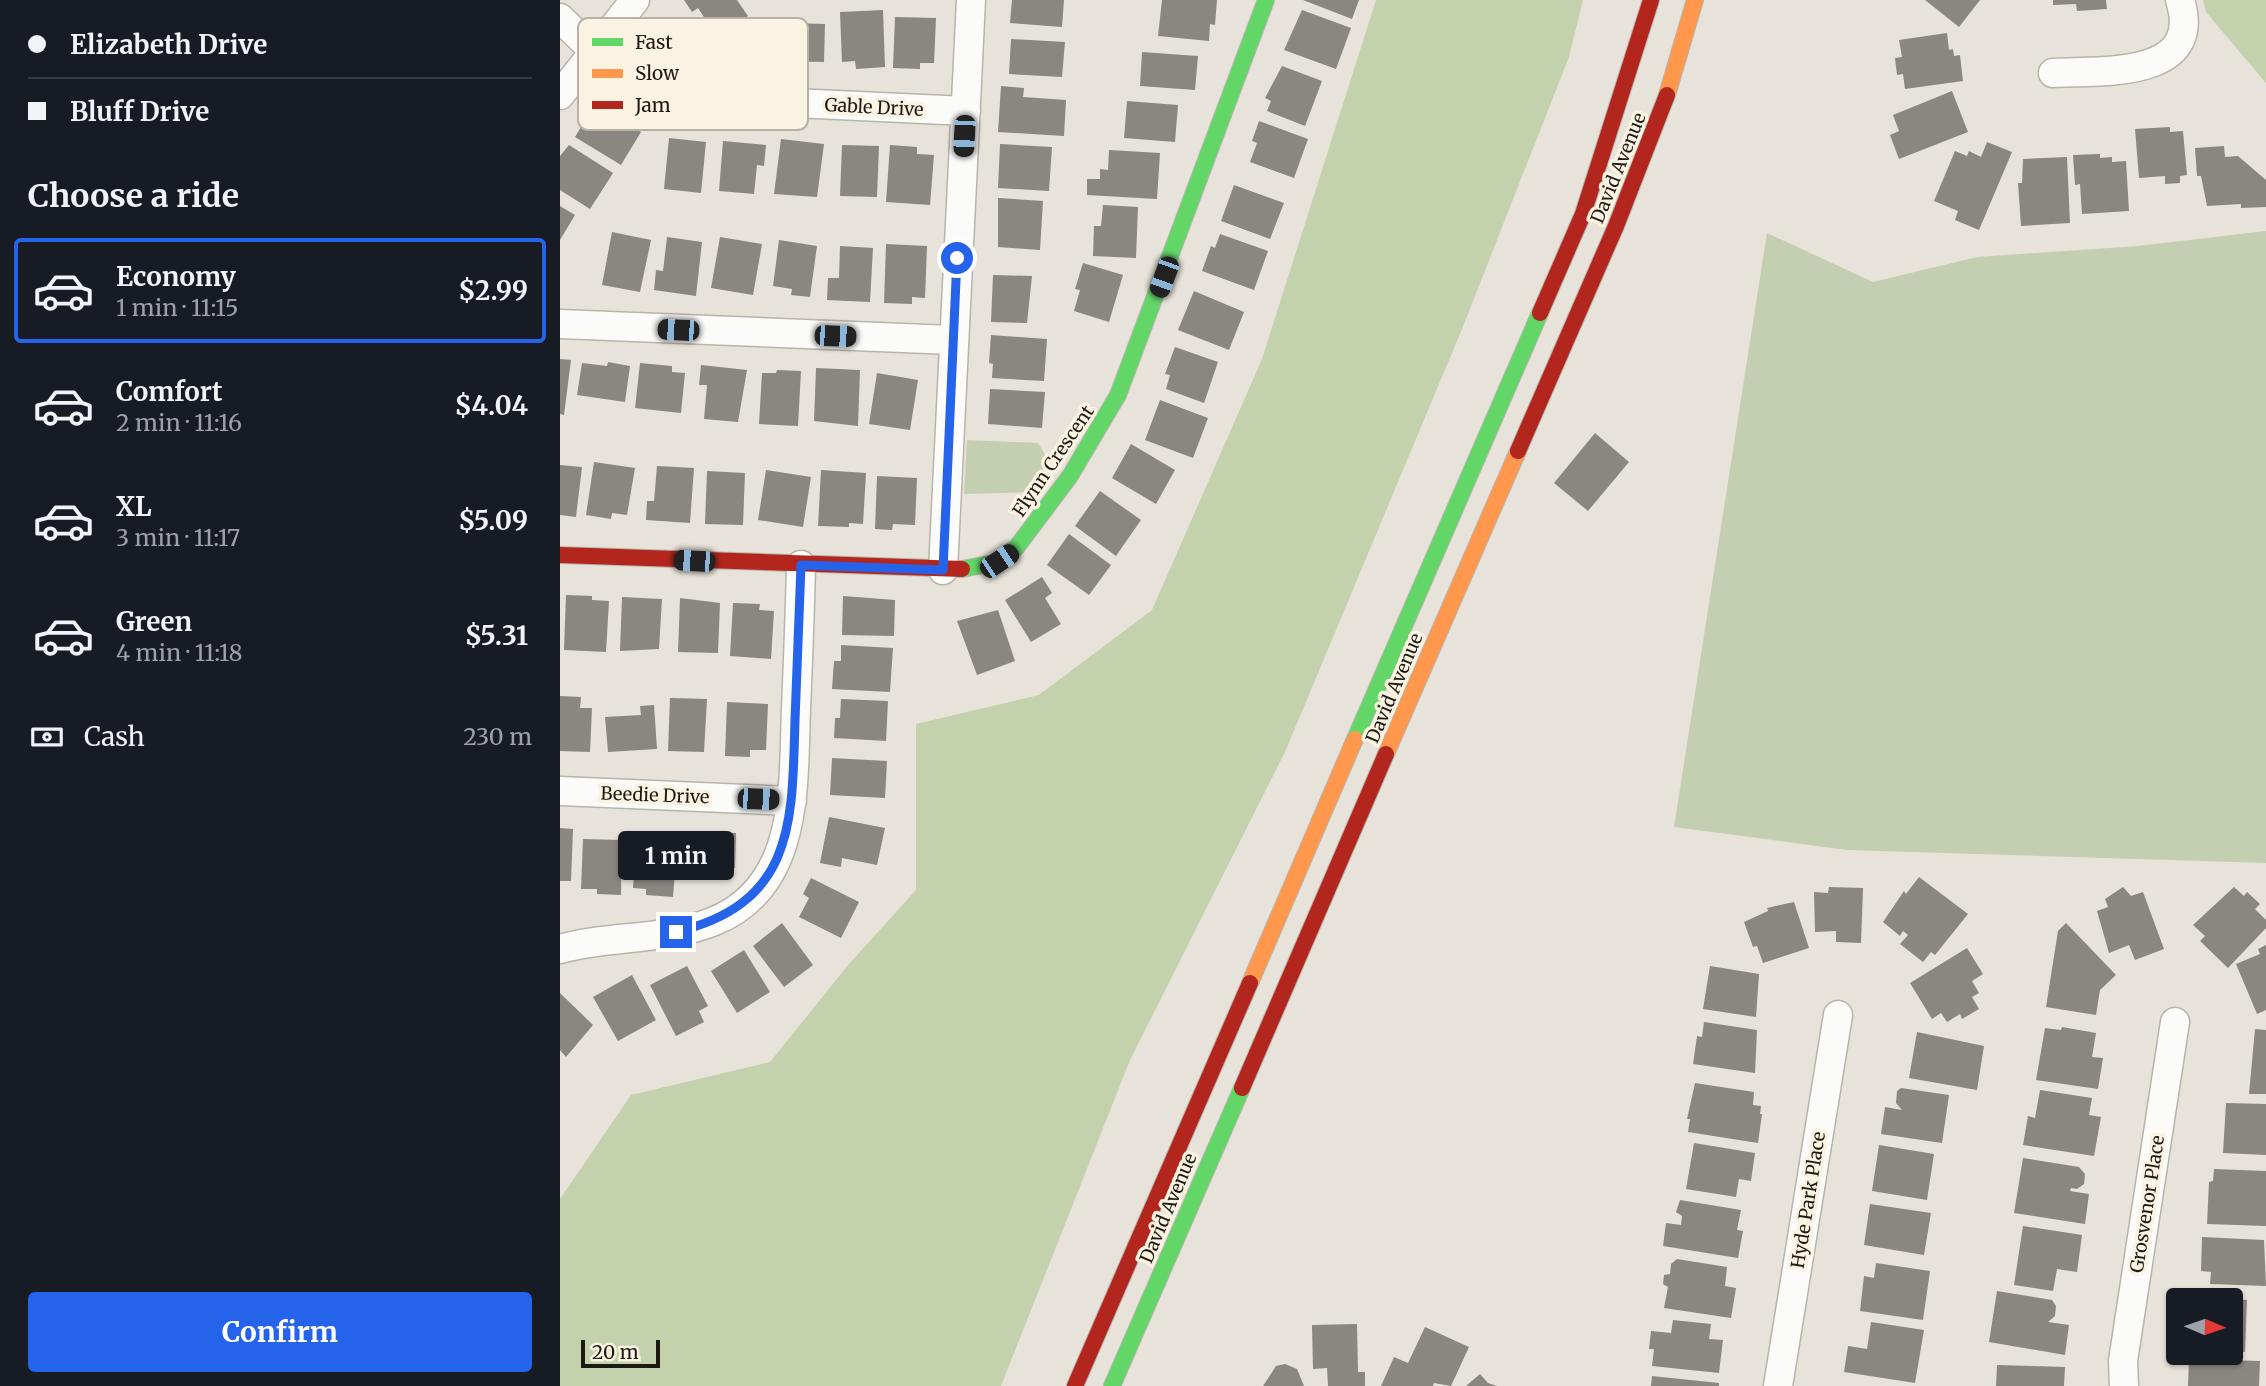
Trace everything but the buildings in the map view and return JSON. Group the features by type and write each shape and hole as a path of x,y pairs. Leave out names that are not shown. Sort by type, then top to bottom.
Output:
{"main road":[{"name":"Flynn Crescent","path":"560,555 943,570 986,567 1012,553 1114,406 1266,0"},
{"name":"David Avenue","path":"1075,1386 1583,214 1651,0"},
{"name":"David Avenue","path":"1112,1386 1626,201 1661,115 1695,0"}],"street":[{"path":"620,18 635,0"},
{"path":"943,570 952,340 971,0"},
{"path":"2053,73 2143,67 2164,59 2180,36 2183,22 2179,0"},
{"name":"Gable Drive","path":"560,18 578,35"},
{"path":"560,95 578,70"},
{"name":"Gable Drive","path":"808,104 966,111"},
{"path":"560,324 952,340"},
{"path":"560,948 578,943 676,932 715,921 730,912 770,874 785,839 792,801 801,565"},
{"name":"Beedie Drive","path":"560,792 792,801"},
{"name":"Hyde Park Place","path":"1778,1386 1838,1015"},
{"name":"Grosvenor Place","path":"2124,1386 2123,1361 2175,1022"}],"green space":[{"path":"1376,0 1583,0 1569,57 1462,329 1285,752 1130,1060 1001,1386 560,1386 560,1199 631,1095 770,1062 849,964 916,890 916,724 1039,695 1152,610 1262,359"},
{"path":"2203,0 2266,0 2266,83 2206,12"},
{"path":"2266,231 2266,863 1847,850 1674,827 1767,233 1873,282 1977,257 2138,246"},
{"path":"967,440 1038,443 1053,467 1036,492 964,494"}],"traffic: fast":[{"path":"962,569 994,563 1016,548 1070,476 1118,395 1266,0"},
{"path":"1355,739 1540,313"},
{"path":"1112,1386 1242,1088"}],"traffic: slow":[{"path":"1667,95 1695,0"},
{"path":"1386,754 1518,451"},
{"path":"1250,983 1355,739"}],"traffic: jam":[{"path":"1540,313 1583,214 1651,0"},
{"path":"1518,451 1616,226 1667,95"},
{"path":"560,555 962,569"},
{"path":"1242,1088 1386,754"},
{"path":"1075,1386 1250,983"}],"route":[{"path":"676,932 715,921 745,901 770,874 785,839 792,801 801,565 943,570 957,258"}]}
